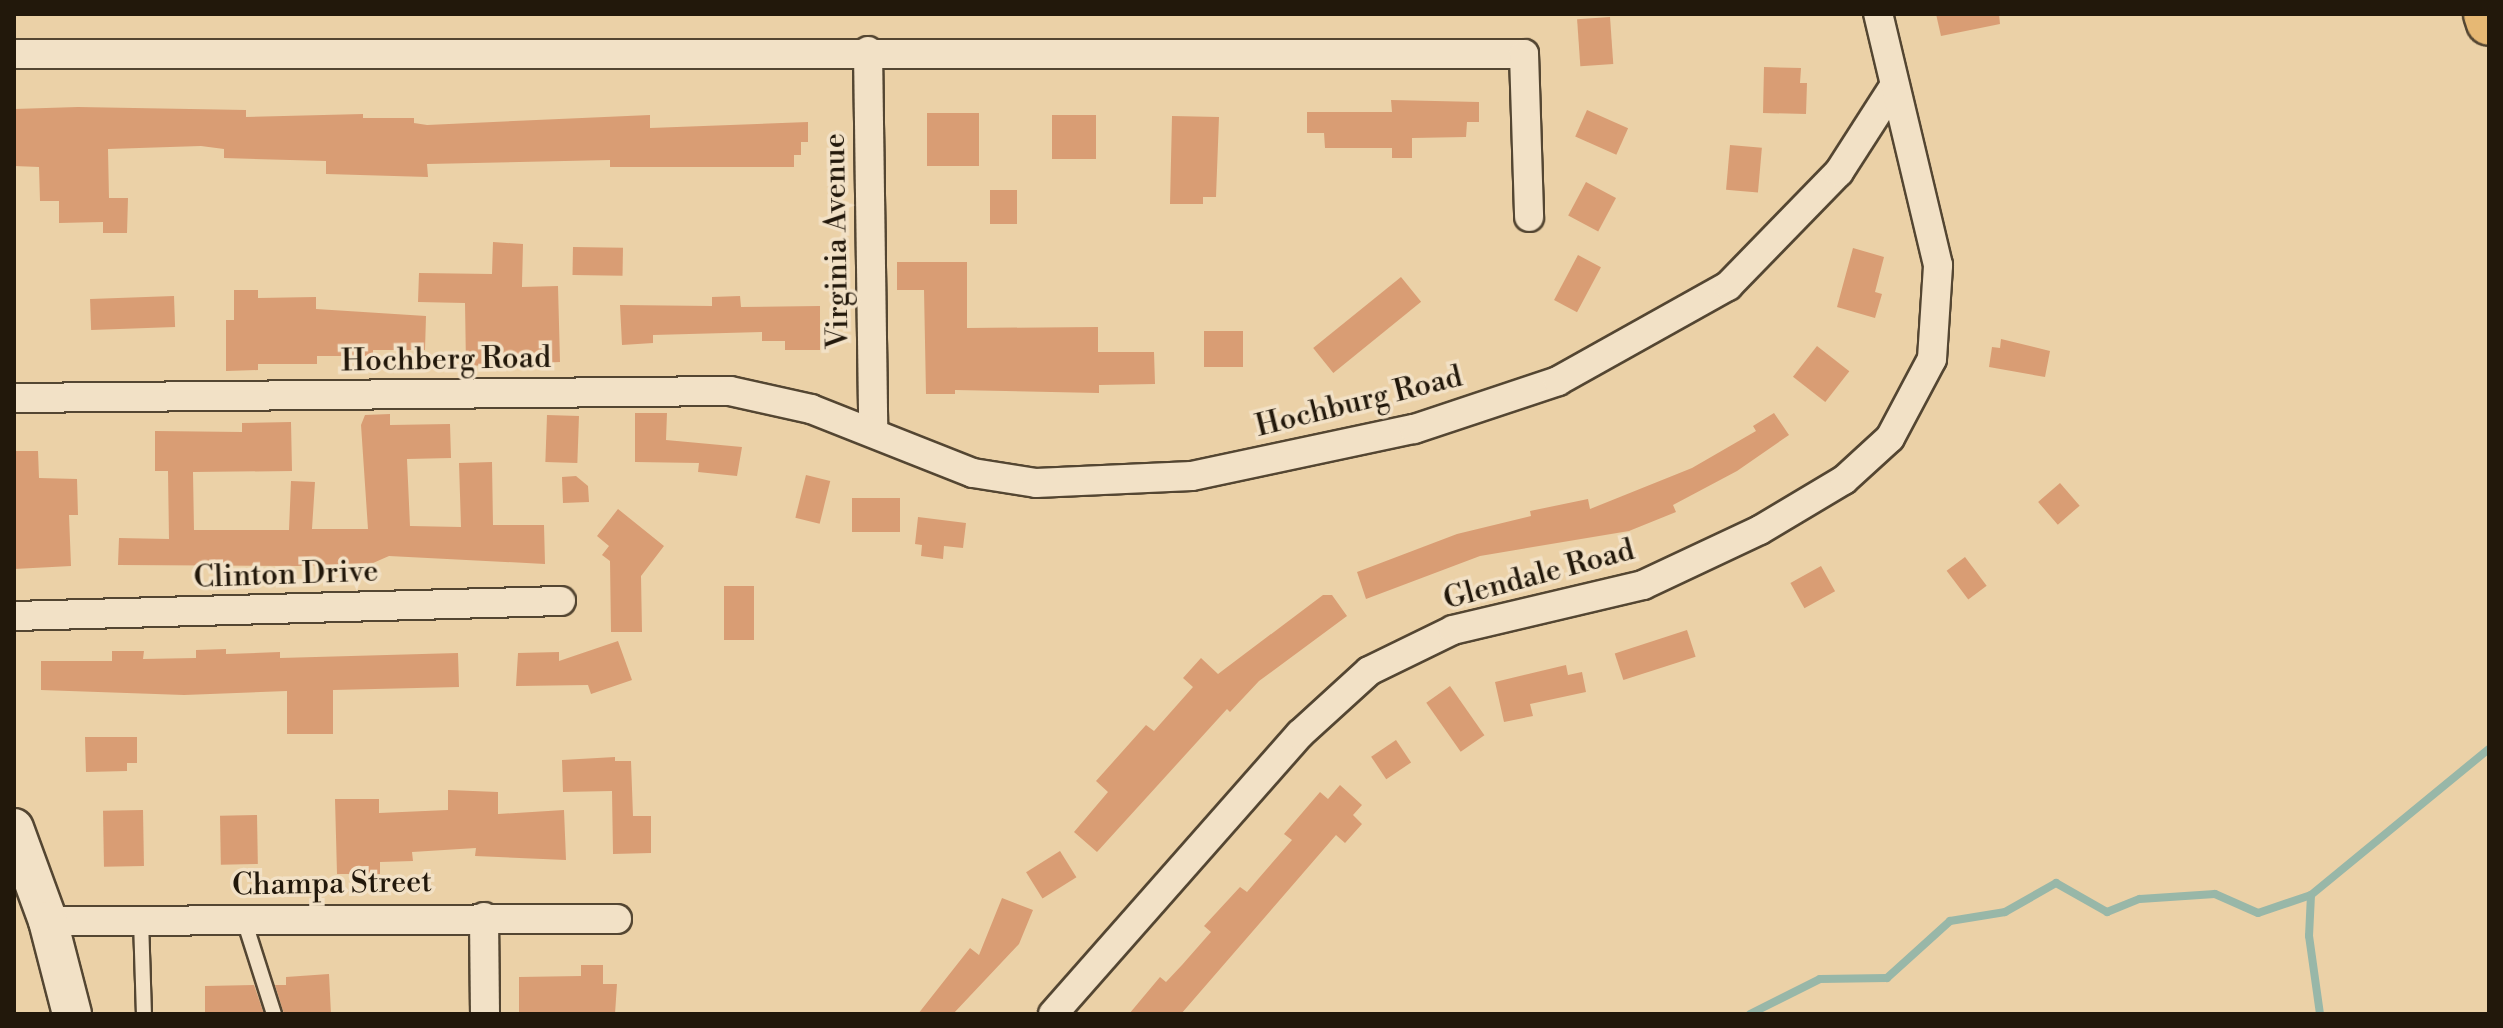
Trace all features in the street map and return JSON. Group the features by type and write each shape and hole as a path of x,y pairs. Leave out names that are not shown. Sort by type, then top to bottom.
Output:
{"main road":[{"path":"2486,14 2489,23"},
{"path":"14,828 48,921 72,1014"}],"street":[{"path":"1878,14 1893,88"},
{"path":"14,54 868,51 1524,54 1529,217"},
{"name":"Virginia Avenue","path":"868,51 873,431"},
{"name":"Hochburg Road","path":"873,431 973,473 1036,483 1192,476 1414,429 1558,381 1728,286 1839,172 1893,88"},
{"name":"Glendale Road","path":"1053,1014 1300,734 1369,671 1453,630 1643,585 1760,530 1832,487 1890,438 1932,359 1939,316 1938,265 1893,88"},
{"name":"Hochberg Road","path":"14,398 730,391 811,409 873,431"},
{"name":"Clinton Drive","path":"14,616 561,601"},
{"path":"484,917 485,1014"},
{"name":"Champa Street","path":"48,921 484,917 617,919"}],"lane":[{"path":"244,919 274,1014"},
{"path":"141,920 144,1014"}],"building":[{"path":"1936,14 1999,14 2000,24 1941,36"},
{"path":"1610,17 1613,64 1580,66 1577,19"},
{"path":"1764,67 1801,68 1800,83 1807,83 1806,114 1763,113"},
{"path":"1391,100 1479,102 1479,122 1467,122 1466,137 1412,138 1412,158 1392,158 1392,148 1325,148 1324,133 1307,133 1307,112 1392,112"},
{"path":"14,109 246,110 246,117 363,114 363,118 414,118 414,123 427,125 650,115 650,128 808,122 808,142 801,142 801,155 794,155 794,167 610,167 610,160 427,164 428,177 326,174 326,161 224,158 224,149 201,146 108,149 109,198 128,198 127,233 103,233 103,222 59,223 59,201 40,201 39,167 14,166"},
{"path":"1587,110 1628,128 1616,155 1575,136"},
{"path":"927,113 979,113 979,166 927,166"},
{"path":"1052,115 1096,115 1096,159 1052,159"},
{"path":"1172,116 1219,117 1216,197 1203,197 1203,204 1170,204"},
{"path":"1730,145 1762,148 1758,193 1726,190"},
{"path":"1586,182 1616,198 1598,232 1568,216"},
{"path":"990,190 1017,190 1017,224 990,224"},
{"path":"493,242 523,244 522,287 558,286 560,362 466,366 465,303 418,302 419,273 492,274"},
{"path":"573,247 623,248 623,276 573,275"},
{"path":"1853,248 1884,257 1875,292 1882,294 1875,318 1837,307"},
{"path":"1578,255 1601,267 1577,312 1554,300"},
{"path":"897,262 967,262 967,328 1098,327 1098,352 1154,352 1155,384 1099,385 1099,393 955,390 955,394 926,394 924,290 897,290"},
{"path":"1401,277 1421,302 1333,373 1313,348"},
{"path":"234,290 258,290 258,298 316,297 316,309 426,316 425,350 373,350 373,356 317,356 317,364 258,364 258,370 226,371 226,320 234,320"},
{"path":"174,296 175,327 91,330 90,299"},
{"path":"740,296 741,307 820,306 820,350 785,350 785,341 762,341 762,332 653,335 653,343 622,345 620,305 712,306 712,297"},
{"path":"1204,331 1243,331 1243,367 1204,367"},
{"path":"2001,339 2050,351 2045,377 1989,367 1992,347 2000,348"},
{"path":"1817,346 1849,371 1825,402 1793,377"},
{"path":"635,413 667,413 666,440 742,447 737,476 698,472 699,463 635,462"},
{"path":"1774,413 1789,435 1737,471 1673,505 1676,512 1629,531 1480,556 1366,599 1357,572 1457,534 1531,516 1530,511 1588,499 1590,509 1692,468 1756,431 1753,426"},
{"path":"390,414 390,425 450,424 451,458 407,459 410,526 461,527 459,463 492,462 493,525 544,525 545,564 389,556 373,563 301,566 118,565 119,538 169,539 168,471 155,471 155,431 242,432 242,423 291,422 292,471 193,472 194,530 289,530 291,481 315,482 312,529 368,529 361,425 365,415"},
{"path":"547,415 579,416 577,463 545,462"},
{"path":"14,451 38,451 39,478 77,479 78,515 69,515 71,566 14,569"},
{"path":"806,475 830,481 820,524 795,518"},
{"path":"576,476 588,486 589,502 563,503 562,477"},
{"path":"2060,483 2080,506 2058,525 2038,502"},
{"path":"852,498 900,498 900,532 852,532"},
{"path":"618,509 664,546 641,576 642,632 611,632 610,561 602,555 609,546 597,536"},
{"path":"918,517 966,523 963,548 944,546 943,559 921,556 922,545 915,544"},
{"path":"1965,557 1987,586 1968,600 1947,571"},
{"path":"1821,566 1835,591 1804,608 1790,583"},
{"path":"724,586 754,586 754,640 724,640"},
{"path":"1323,595 1332,595 1347,616 1259,681 1230,712 1227,709 1097,852 1074,832 1108,792 1096,781 1146,725 1154,731 1193,687 1183,678 1201,658 1218,674"},
{"path":"1687,630 1696,657 1623,680 1615,653"},
{"path":"618,641 632,680 591,694 588,685 516,686 518,653 559,652 559,661"},
{"path":"226,649 226,654 280,652 280,658 458,653 459,687 333,690 333,734 287,734 287,691 184,695 41,690 41,661 112,661 112,651 144,651 143,659 196,658 196,650"},
{"path":"1566,665 1568,675 1582,672 1586,692 1530,704 1533,716 1504,722 1495,682"},
{"path":"1450,686 1484,735 1461,752 1426,703"},
{"path":"85,737 137,737 137,763 127,763 127,771 86,772"},
{"path":"1396,740 1411,762 1386,779 1371,757"},
{"path":"615,757 615,761 631,761 633,816 651,816 651,853 613,854 612,791 563,792 562,760"},
{"path":"1340,785 1362,805 1353,815 1362,824 1345,843 1336,835 1181,1014 1129,1014 1160,977 1166,982 1211,932 1204,926 1240,887 1247,892 1292,840 1284,834 1320,792 1328,799"},
{"path":"448,790 498,792 498,814 564,810 566,860 475,856 476,848 412,852 413,861 380,862 380,874 337,874 335,799 379,799 379,813 448,810"},
{"path":"143,810 144,866 104,867 103,811"},
{"path":"257,815 258,864 221,865 220,816"},
{"path":"1060,851 1076,877 1043,898 1026,872"},
{"path":"1002,898 1033,910 1019,944 953,1014 918,1014 970,948 979,955"},
{"path":"581,965 603,965 603,984 617,984 615,1014 519,1014 519,977 581,976"},
{"path":"329,974 331,1014 284,1014 275,985 286,985 286,977"},
{"path":"254,985 264,1014 205,1014 205,986"}],"waterway":[{"path":"2320,1014 2309,936 2311,895 2489,749"},
{"path":"1750,1014 1820,979 1887,978 1950,921 2005,912 2056,883 2107,912 2140,899 2215,894 2258,913 2311,895"}]}
